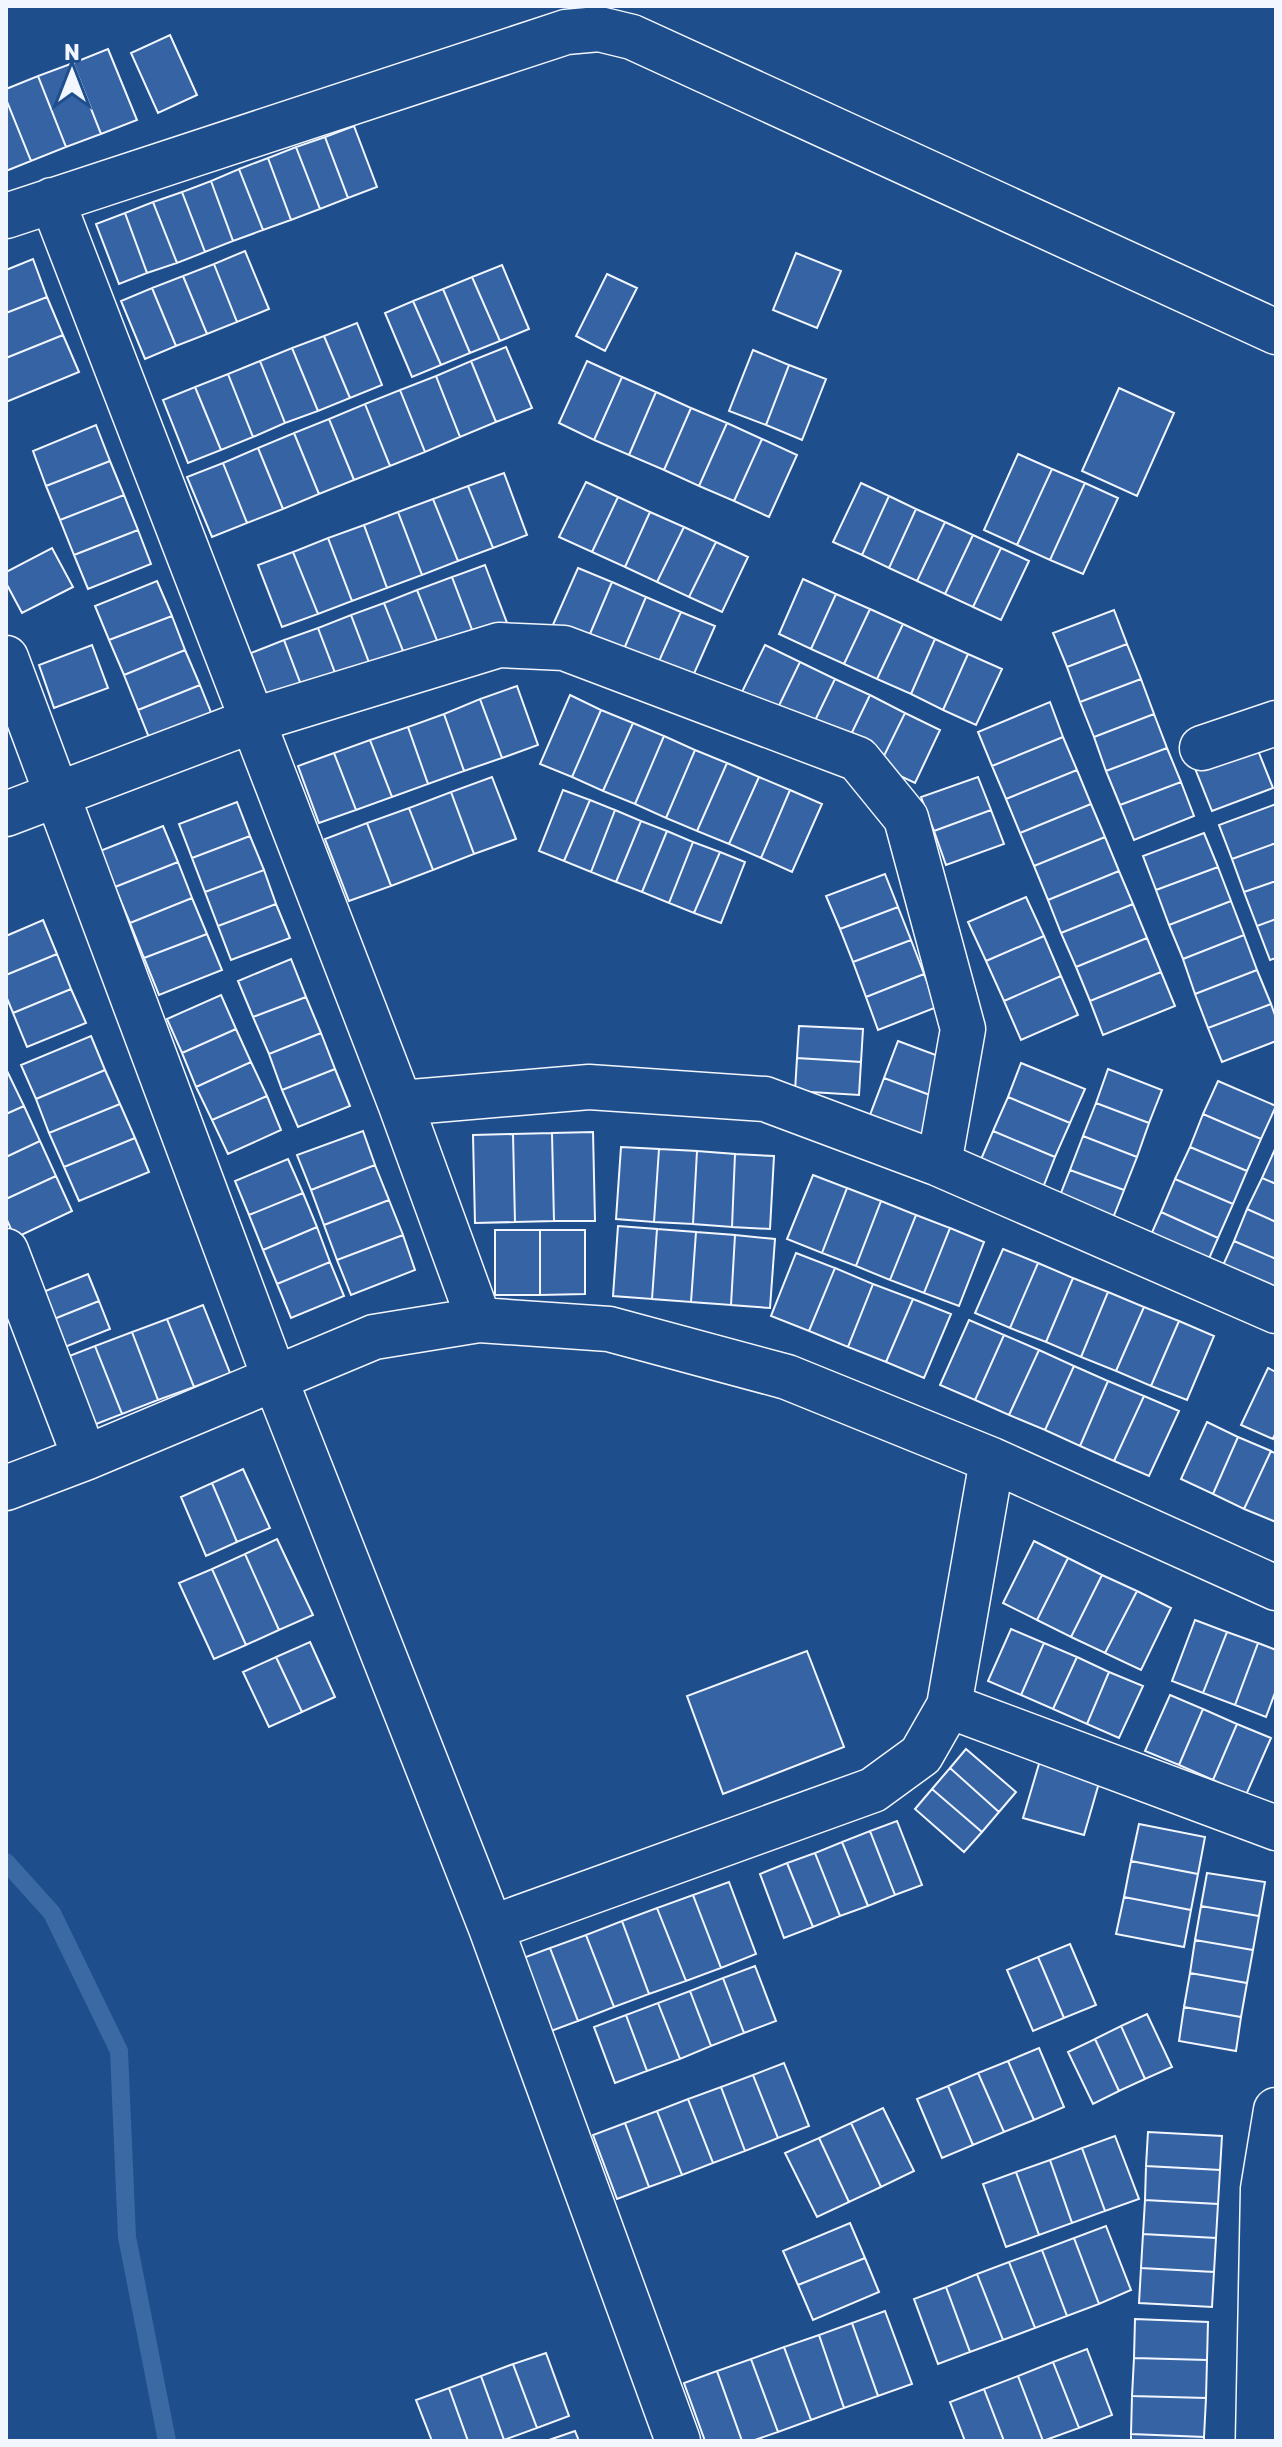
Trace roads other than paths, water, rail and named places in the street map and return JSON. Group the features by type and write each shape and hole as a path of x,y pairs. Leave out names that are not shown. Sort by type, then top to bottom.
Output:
{"street":[{"path":"6,216 559,19 632,37 1276,332"},
{"path":"52,200 400,1103 479,1320"},
{"path":"6,814 251,721 499,645 564,648 858,759 906,818 963,1029 939,1164"},
{"path":"6,658 275,1379 491,1928 678,2441"},
{"path":"1202,748 1276,723"},
{"path":"400,1103 589,1087 765,1099 939,1164 1276,1311"},
{"path":"6,1251 85,1458"},
{"path":"6,1488 374,1337 479,1320 609,1329 787,1377 992,1460 1276,1588"},
{"path":"491,1928 873,1790 921,1755 949,1706 992,1460"},
{"path":"949,1706 1276,1828"},
{"path":"1258,2441 1263,2189 1276,2110"}],"waterway":[{"path":"6,1862 52,1913 119,2051 127,2237 167,2441"}]}
